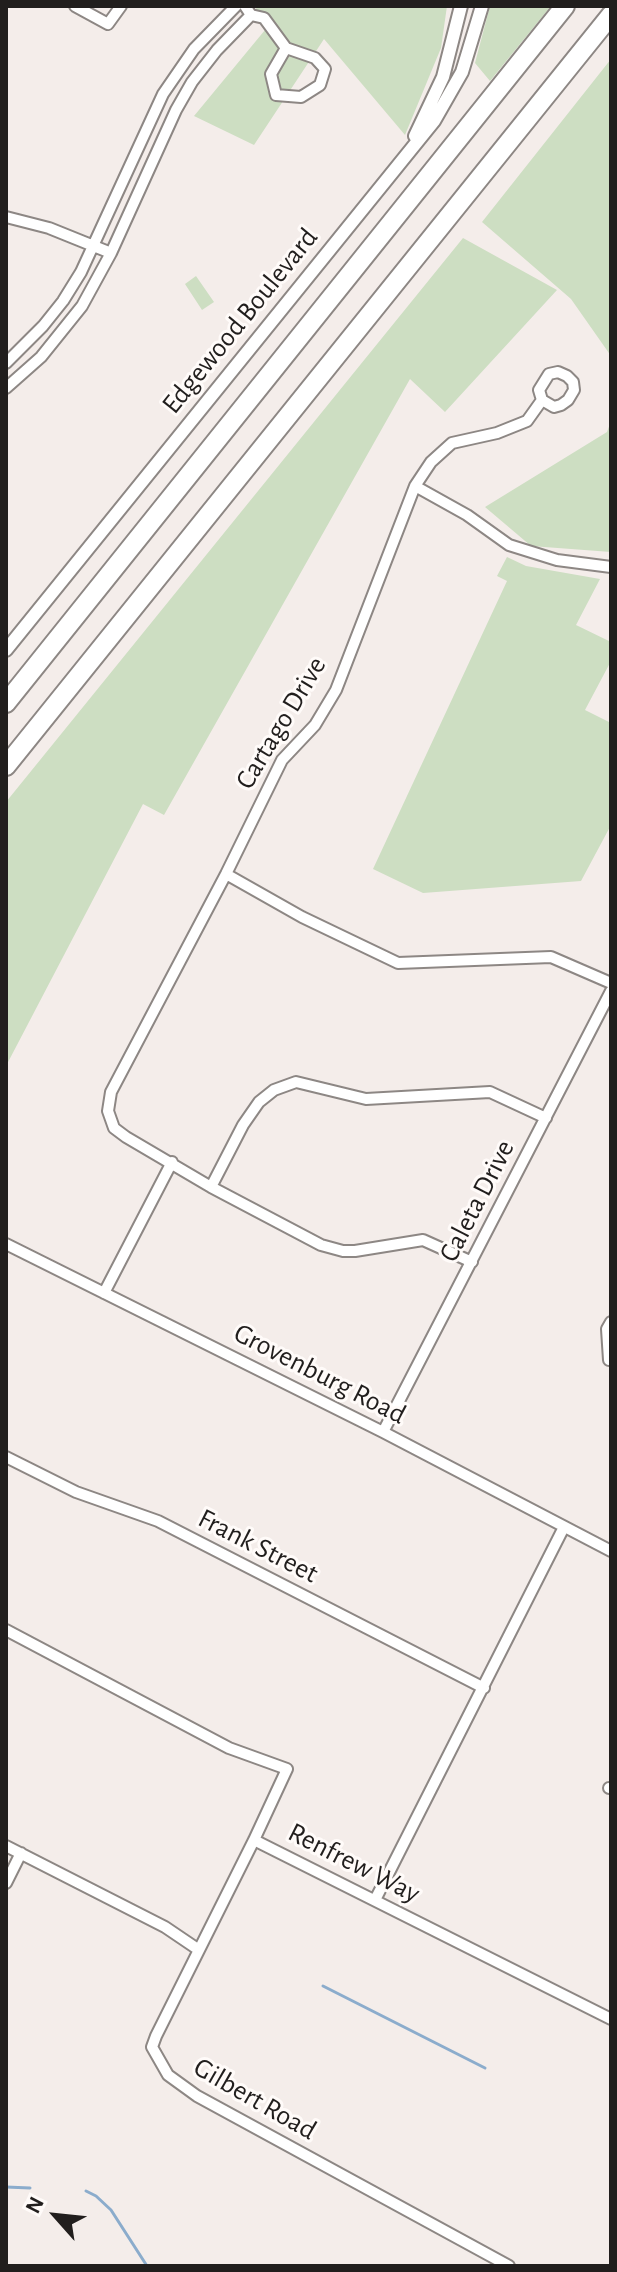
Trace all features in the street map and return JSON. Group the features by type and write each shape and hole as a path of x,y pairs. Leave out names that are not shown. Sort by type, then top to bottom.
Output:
{"highway":[{"path":"6,703 565,6"},
{"path":"6,766 611,15"}],"street":[{"path":"75,6 108,24 121,6"},
{"path":"6,363 63,301 93,247 163,94 210,31 236,6"},
{"path":"406,153 443,77 461,6"},
{"name":"Edgewood Boulevard","path":"6,650 434,121 462,72 482,6"},
{"path":"6,388 57,340 82,306 111,253 148,168 192,82 248,11 264,18 286,48 315,58 325,69 320,85 301,97 276,95 271,74 286,48"},
{"path":"176,73 192,82"},
{"path":"6,217 49,228 111,253"},
{"name":"Cartago Drive","path":"172,1162 126,1137 110,1122 111,1092 226,874 282,760 315,725 336,690 415,486 431,462 452,443 497,433 527,421 542,400"},
{"path":"415,486 467,515 509,545 557,560 611,567"},
{"path":"226,874 302,917 398,963 551,957 611,983"},
{"name":"Caleta Drive","path":"383,1432 611,991"},
{"path":"211,1187 243,1125 259,1102 274,1090 296,1082 366,1099 490,1092 546,1118"},
{"path":"104,1293 172,1162 211,1187 308,1239 333,1249 355,1251 423,1240 472,1262"},
{"name":"Grovenburg Road","path":"6,1244 383,1432 611,1551"},
{"path":"609,1360 607,1329 611,1322"},
{"name":"Frank Street","path":"6,1457 76,1492 158,1521 484,1688"},
{"path":"375,1900 564,1527"},
{"name":"Renfrew Way","path":"6,1630 229,1748 287,1769 254,1840 611,2019"},
{"path":"6,1846 165,1927 199,1950 254,1840"},
{"path":"6,1883 21,1853"},
{"name":"Gilbert Road","path":"199,1950 152,2047 168,2075 197,2096 509,2266"}],"green space":[{"path":"255,6 447,6 441,48 405,135 324,39 254,145 194,116 265,30"},
{"path":"490,6 551,6 490,81 475,63"},
{"path":"611,59 611,356 571,299 482,222"},
{"path":"463,238 557,290 445,412 410,379 164,815 143,804 6,1066 6,802"},
{"path":"196,276 214,302 202,310 185,284"},
{"path":"611,421 611,552 531,546 485,507 607,432"},
{"path":"507,557 526,566 600,579 576,625 611,642 611,661 585,710 611,723 611,825 581,881 423,893 373,869 507,581 497,576"}],"waterway":[{"path":"323,1986 485,2068"},
{"path":"6,2187 30,2188"},
{"path":"86,2191 111,2210 147,2266"}]}
